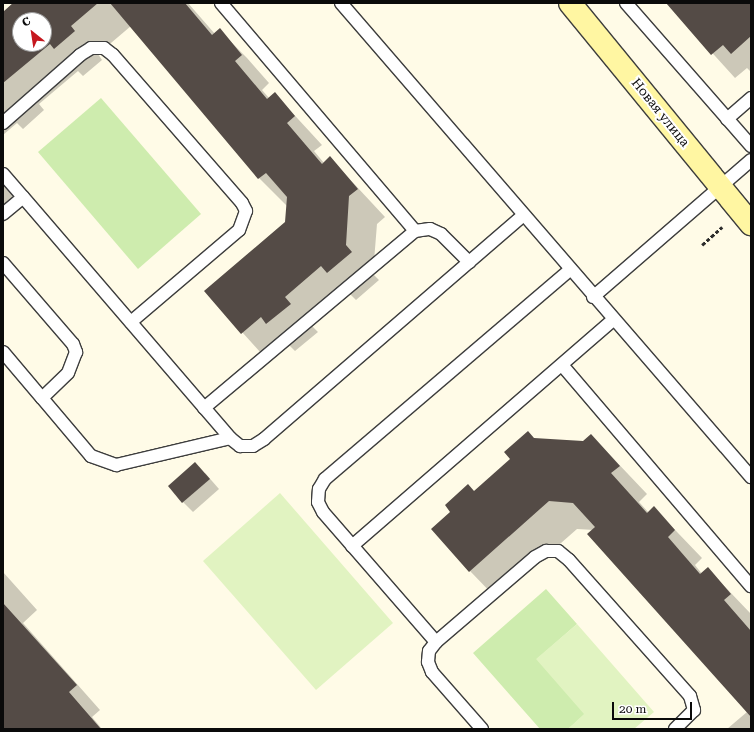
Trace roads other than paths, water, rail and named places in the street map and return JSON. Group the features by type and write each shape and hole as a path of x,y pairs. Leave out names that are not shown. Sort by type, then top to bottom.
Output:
{"main road":[{"name":"Новая улица","path":"570,3 751,224"}],"lane":[{"path":"221,3 416,231"},
{"path":"341,3 522,216 751,477"},
{"path":"626,3 751,146"},
{"path":"3,123 80,55 91,48 104,48 113,55 242,204 246,211 239,230 131,322"},
{"path":"727,119 751,98"},
{"path":"593,297 751,160"},
{"path":"3,174 230,438 240,446 253,446 264,439 522,216"},
{"path":"3,214 23,198"},
{"path":"204,408 416,231 430,230 441,234 469,262"},
{"path":"3,263 73,344 76,352 68,373 42,398"},
{"path":"436,642 323,512 318,502 319,489 325,479 570,270"},
{"path":"352,546 613,320"},
{"path":"3,352 91,456 108,464 116,465 230,438"},
{"path":"562,365 751,586"},
{"path":"482,729 432,672 428,662 430,651 436,642 535,557 546,551 558,551 569,560 690,696 694,710 676,729"}]}
